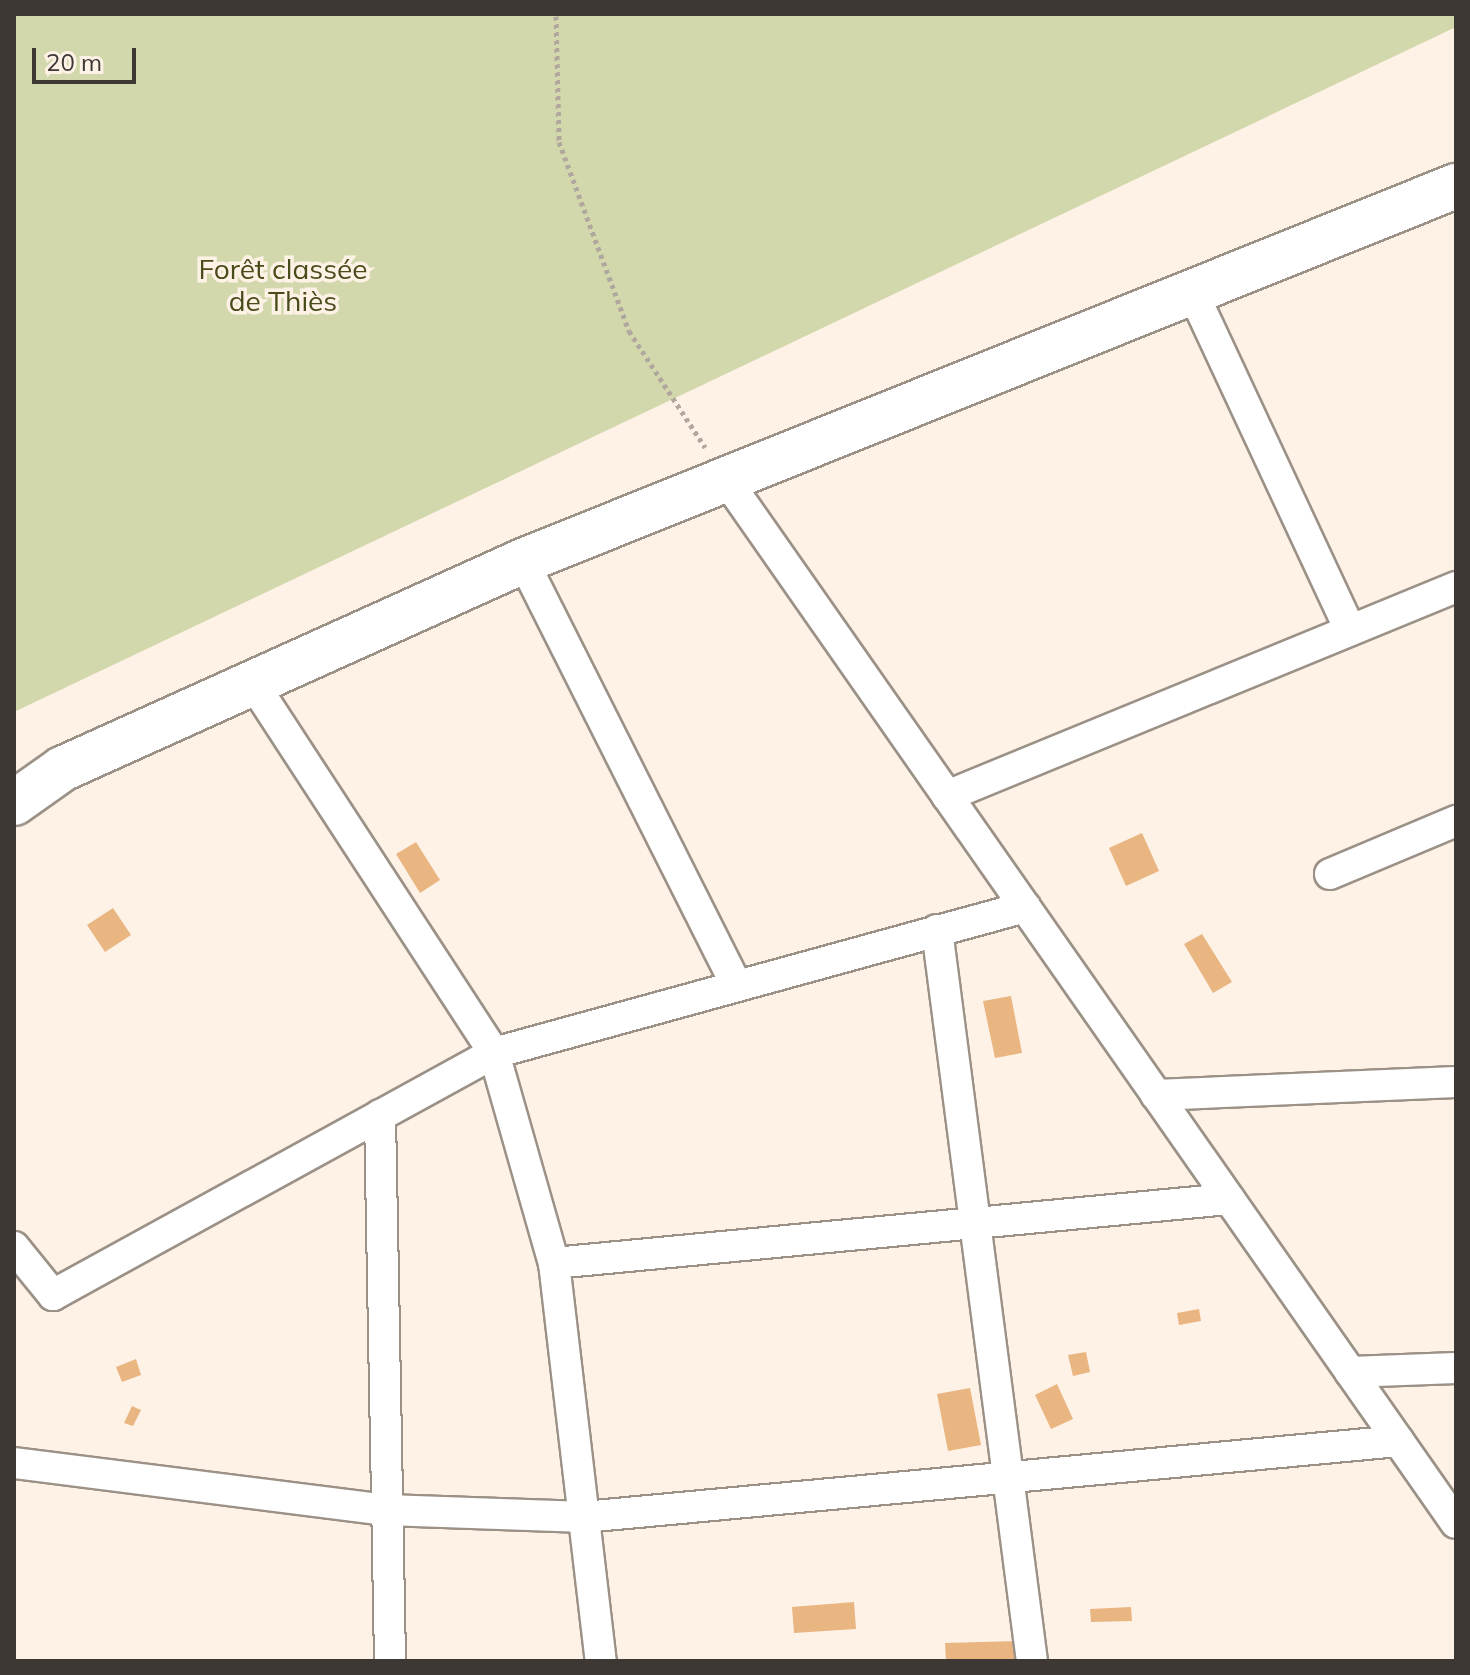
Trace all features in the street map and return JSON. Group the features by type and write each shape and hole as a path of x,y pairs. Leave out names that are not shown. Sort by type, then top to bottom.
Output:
{"main road":[{"path":"14,803 62,769 251,680 523,561 1456,186"}],"street":[{"path":"1192,291 1350,630"},
{"path":"725,478 1456,1523"},
{"path":"523,561 735,983"},
{"path":"947,796 1456,587"},
{"path":"251,680 494,1053 554,1263 601,1661"},
{"path":"1330,874 1456,821"},
{"path":"14,1247 53,1295 494,1053 735,983 1025,907"},
{"path":"937,930 1032,1661"},
{"path":"1156,1095 1456,1082"},
{"path":"380,1115 390,1661"},
{"path":"554,1263 1229,1199"},
{"path":"1350,1372 1456,1368"},
{"path":"14,1463 387,1510 584,1517 1009,1480 1398,1441"}],"path":[{"path":"556,16 559,142 629,331 725,478"}],"green space":[{"name":"Forêt classée de Thiès","path":"14,14 1456,14 1456,27 14,712"}],"building":[{"path":"1142,833 1159,871 1126,886 1109,848"},
{"path":"416,842 440,880 420,893 396,854"},
{"path":"113,908 131,935 105,952 87,925"},
{"path":"1202,934 1232,982 1213,993 1184,944"},
{"path":"1011,996 1022,1053 995,1058 983,1001"},
{"path":"1199,1309 1201,1321 1179,1325 1177,1313"},
{"path":"1086,1352 1090,1372 1073,1376 1068,1355"},
{"path":"136,1359 141,1375 122,1382 116,1367"},
{"path":"1057,1384 1073,1419 1051,1429 1035,1395"},
{"path":"970,1388 981,1445 948,1451 937,1394"},
{"path":"132,1406 141,1410 133,1426 124,1423"},
{"path":"854,1602 856,1629 794,1633 792,1607"},
{"path":"1131,1607 1132,1621 1091,1622 1090,1609"},
{"path":"1022,1641 1023,1661 946,1661 945,1643"}]}
